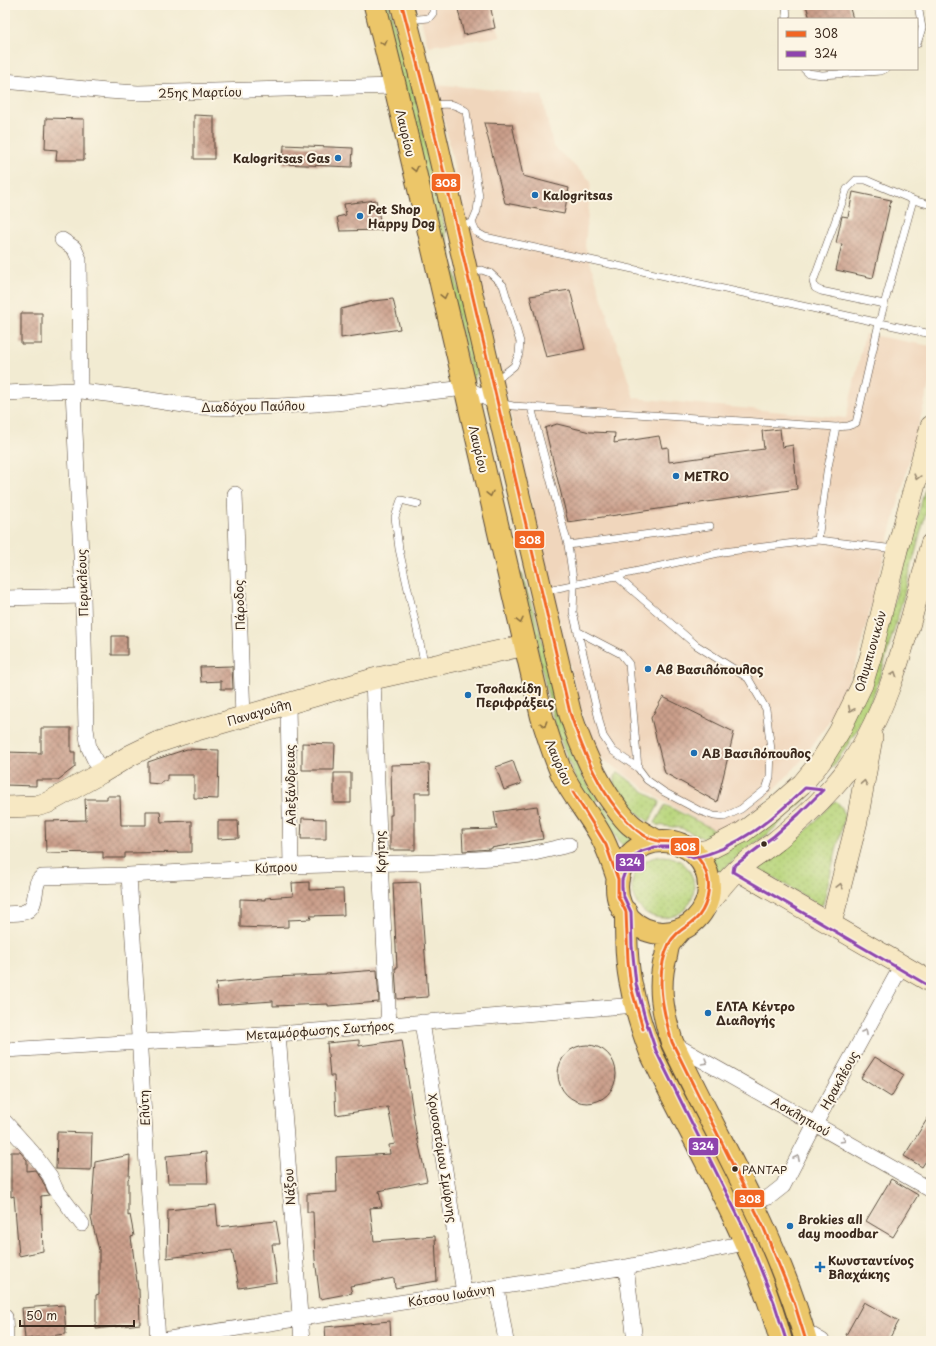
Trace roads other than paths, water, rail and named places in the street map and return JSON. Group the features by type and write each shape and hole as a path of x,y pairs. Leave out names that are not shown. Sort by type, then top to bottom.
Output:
{"main road":[{"name":"Λαυρίου","path":"375,5 542,717 562,774 606,845 618,879"},
{"name":"Λαυρίου","path":"404,13 428,105 464,225 466,272 541,592 576,733 589,765 609,798 630,825 657,841"},
{"name":"Λαυρίου","path":"681,929 658,932 644,929 626,912 618,896 618,879 620,868 624,860 630,852 646,843 657,841 673,842 681,845 694,853 703,865 708,880 708,896 705,908 698,918 681,929 669,944 663,964 661,987 661,1000 665,1020 672,1042 752,1202 782,1271 804,1336"},
{"name":"Λαυρίου","path":"626,912 628,962 636,1005 651,1053 732,1214 762,1283 781,1341"}],"street":[{"name":"25ης Μαρτίου","path":"5,81 138,93 395,86"},
{"name":"Περικλέους","path":"62,240 74,248 79,259 77,391 86,729 89,748 101,774"},
{"name":"Διαδόχου Παύλου","path":"5,393 77,391 131,396 197,407 237,408 336,403 465,388"},
{"path":"465,388 494,393"},
{"name":"Ολυμπιονικών","path":"694,853 708,850 743,832 777,806 803,783 832,745 862,685 931,426"},
{"name":"Πάροδος","path":"235,494 243,717"},
{"path":"831,924 857,821 875,723 896,666 931,544"},
{"path":"5,598 83,596"},
{"name":"Παναγούλη","path":"5,807 36,806 47,803 101,774 131,755 180,734 373,679 526,645"},
{"name":"Κρήτης","path":"373,679 380,863 389,1025"},
{"name":"Αλεξάνδρειας","path":"288,704 291,866"},
{"path":"705,908 720,887 737,870 797,823 832,788 855,757 875,723"},
{"path":"803,783 823,785 847,796 856,810 857,821"},
{"name":"Κύπρου","path":"5,914 22,913 30,909 34,902 38,882 42,877 129,875 291,866 435,862 530,854 569,845"},
{"path":"737,870 931,982"},
{"name":"Ελύτη","path":"129,875 157,1341"},
{"name":"Ηρακλέους","path":"752,1202 770,1197 783,1186 815,1124 902,965"},
{"name":"Μεταμόρφωσης Σωτήρος","path":"5,1050 278,1034 636,1005"},
{"name":"Χρυσοστόμου Σμύρνης","path":"422,1022 464,1293"},
{"name":"Νάξου","path":"278,1034 299,1319 302,1341"},
{"name":"Ασκληπιού","path":"672,1042 931,1190"},
{"path":"5,1122 50,1176 55,1188 82,1224"},
{"name":"Κότσου Ιωάννη","path":"157,1341 626,1267 745,1243"},
{"path":"626,1267 635,1341"},
{"path":"497,1288 506,1341"},
{"path":"5,1317 6,1341"},
{"path":"804,1336 822,1341"}],"lane":[{"path":"404,13 429,18 433,13 434,5"},
{"path":"786,5 787,18"},
{"path":"918,5 922,28 918,41"},
{"path":"805,70 808,73 822,75 883,70"},
{"path":"428,105 448,104 458,106 466,111 479,196 477,211 464,225 485,237 931,334"},
{"path":"884,304 821,291 815,288 813,282 846,189 856,180 866,180 913,200 931,205"},
{"path":"466,272 482,270 490,273 503,285 520,342 519,354 514,366 494,393 513,406 836,427 848,426 856,423 879,323 913,200"},
{"path":"531,407 568,545 574,586 573,612 603,736 613,751 638,768 647,780 664,792 700,811 714,816 724,817 741,809 766,789 770,777 771,750 766,709 748,678 696,645 616,576"},
{"path":"818,540 827,472 836,427"},
{"path":"418,504 401,500 395,517 399,549 425,668"},
{"path":"568,545 710,526"},
{"path":"541,592 574,586 723,552 818,540 897,550"},
{"path":"579,632 621,654 629,664 638,768"}],"place":[{"name":"Kalogritsas Gas","path":"338,158"},
{"name":"Kalogritsas","path":"535,195"},
{"name":"Pet Shop Happy Dog","path":"360,216"},
{"name":"METRO","path":"676,476"},
{"name":"Αβ Βασιλόπουλος","path":"648,669"},
{"name":"Τσολακίδη Περιφράξεις","path":"468,695"},
{"name":"ΑΒ Βασιλόπουλος","path":"694,753"},
{"name":"ΕΛΤΑ Κέντρο Διαλογής","path":"708,1013"},
{"name":"ΡΑΝΤΑΡ","path":"735,1169"},
{"name":"Brokies all day moodbar","path":"790,1226"},
{"name":"Κωνσταντίνος Βλαχάκης","path":"820,1267"}]}
